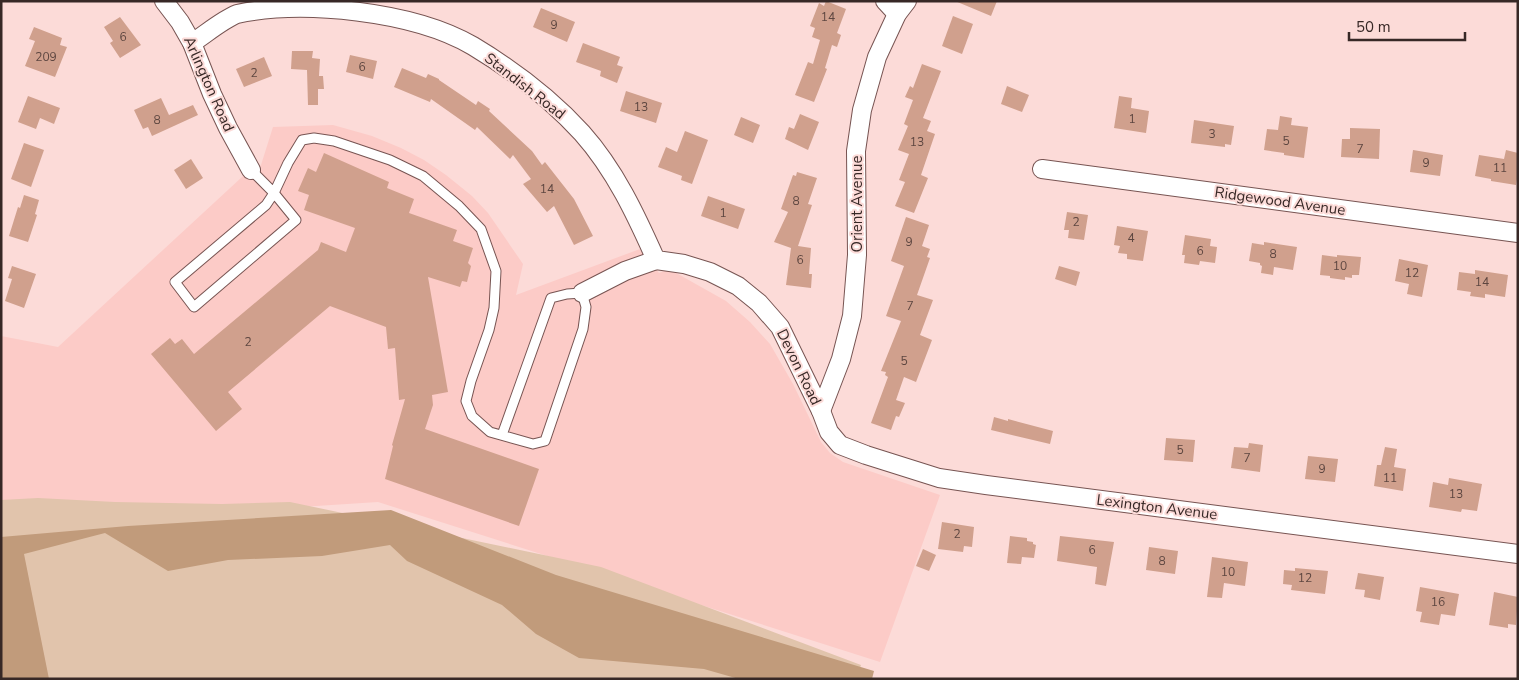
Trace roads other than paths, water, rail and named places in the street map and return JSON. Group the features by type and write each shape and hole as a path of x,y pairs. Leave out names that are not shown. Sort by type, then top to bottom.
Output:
{"street":[{"name":"Arlington Road","path":"164,1 180,22 192,43 212,94 251,170"},
{"name":"Standish Road","path":"192,43 235,15 270,4 308,2 396,8 431,27 471,45 512,72 554,105 583,134 607,167 627,198 656,260"},
{"name":"Orient Avenue","path":"821,411 841,359 852,316 857,255 856,151 862,110 877,57 896,6"},
{"name":"Ridgewood Avenue","path":"1042,169 1518,233"},
{"name":"Devon Road","path":"656,260 684,264 710,272 738,286 759,303 780,327 821,411"},
{"path":"582,293 625,271 656,260"},
{"name":"Lexington Avenue","path":"821,411 829,432 840,445 939,478 1518,554"}],"lane":[{"path":"251,170 274,193 296,220 194,307 175,282 266,205 274,193 288,163 302,140 314,138 334,141 390,160 415,172 430,182 459,206 481,229 496,271 494,308 489,330 470,381 466,401 472,416 490,432 533,444 545,441 583,329 586,307 582,293 550,298 502,435"}]}
